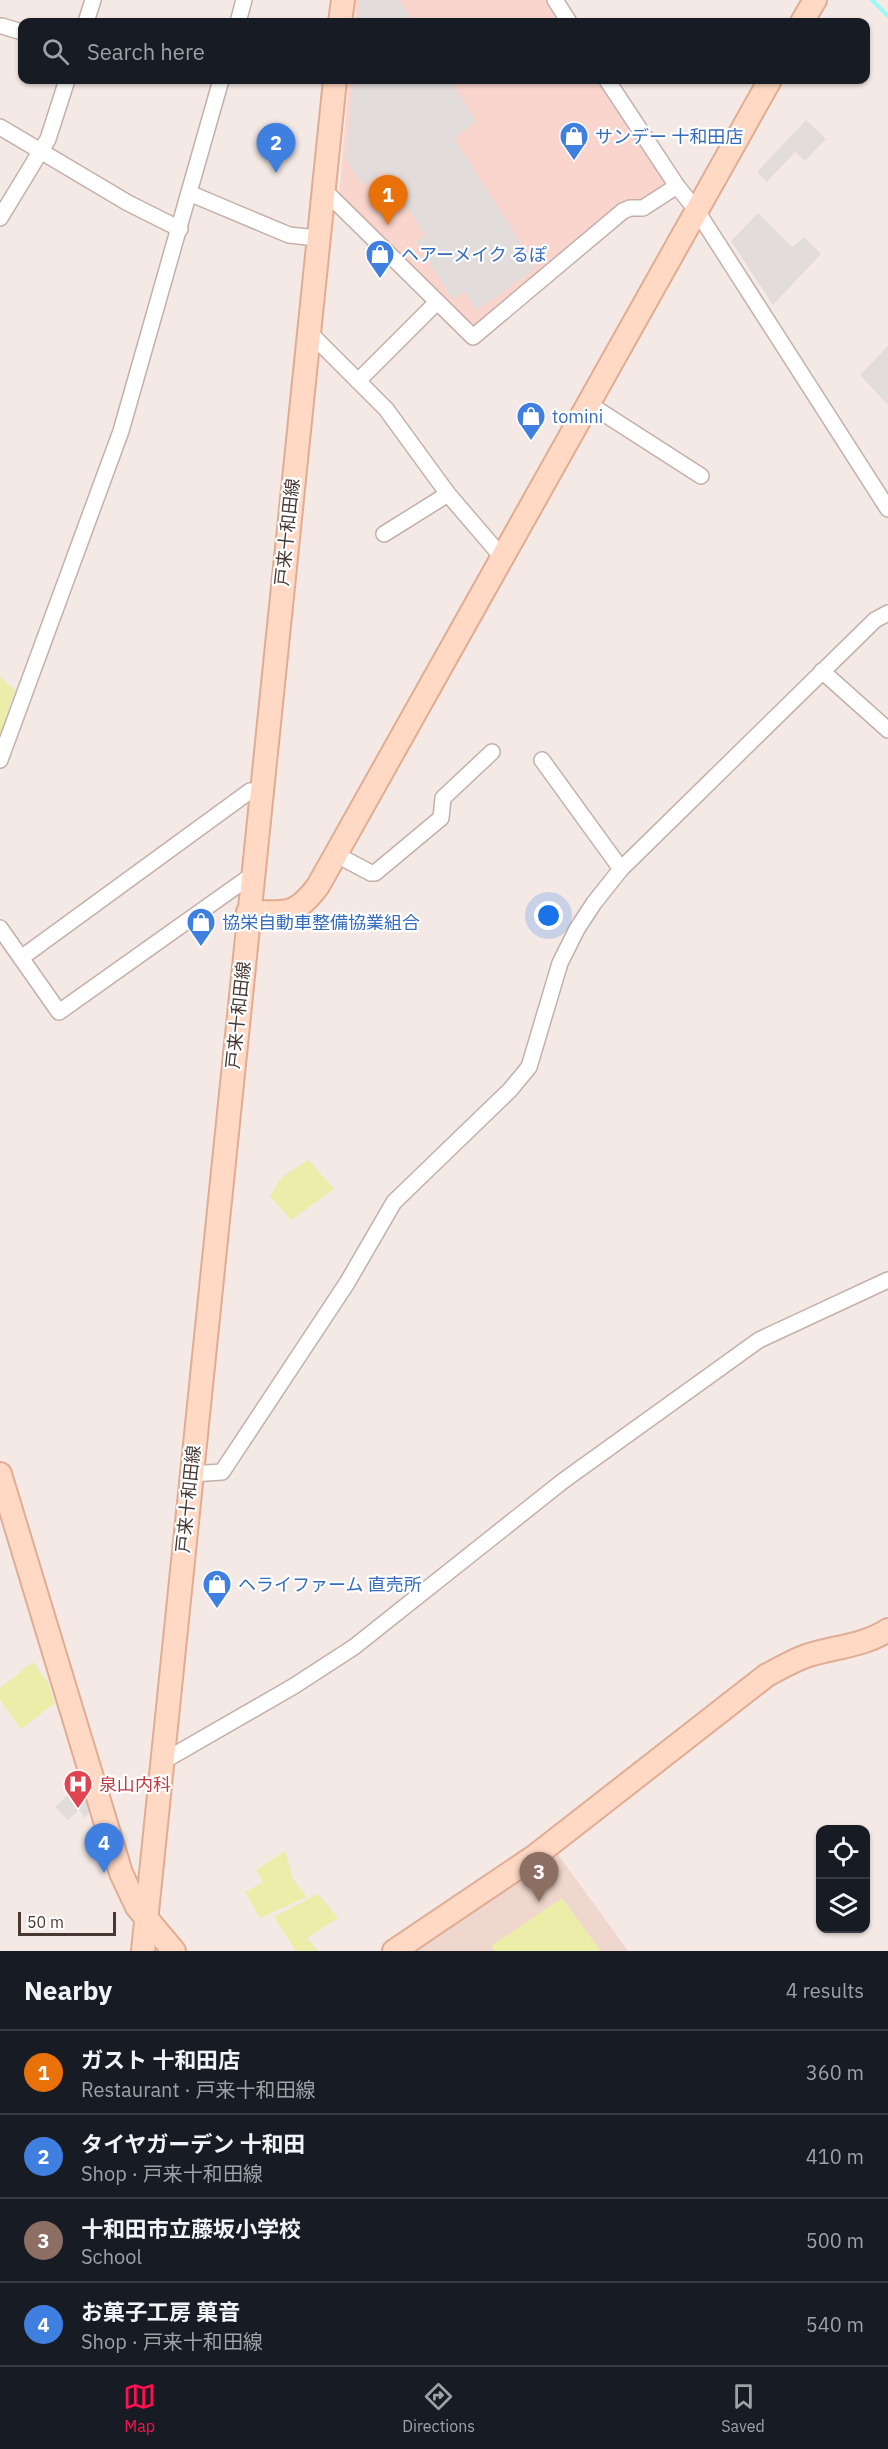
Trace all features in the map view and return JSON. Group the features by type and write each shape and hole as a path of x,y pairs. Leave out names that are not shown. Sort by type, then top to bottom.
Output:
{"street":[{"path":"87,18 93,0"},
{"path":"239,18 244,0"},
{"path":"341,18 343,0"},
{"path":"555,0 566,18"},
{"path":"804,18 815,0"},
{"path":"2,26 18,31"},
{"path":"0,218 48,139 66,84"},
{"path":"0,760 121,431 221,84"},
{"name":"戸来十和田線","path":"144,1951 260,792 335,84"},
{"path":"610,84 676,186 696,210 888,509"},
{"path":"248,912 287,912 298,908 318,886 768,84"},
{"path":"0,127 128,203 180,229"},
{"path":"324,190 473,337 623,211 630,208 643,208 676,186"},
{"path":"189,193 289,235 317,238"},
{"path":"358,381 437,302"},
{"path":"308,331 386,409 448,494 502,557"},
{"path":"589,404 701,476"},
{"path":"384,534 448,494"},
{"path":"191,1474 222,1472 347,1283 394,1202 510,1090 529,1067 560,963 594,903 621,869 875,620 888,613"},
{"path":"822,671 888,730"},
{"path":"336,854 375,873 441,818 443,798 492,752"},
{"path":"542,760 621,869"},
{"path":"21,958 250,791 260,792"},
{"path":"0,928 59,1012 252,875"},
{"path":"162,1762 294,1686 354,1647 563,1481 759,1340 888,1280"},
{"path":"0,1474 121,1873 128,1891 147,1920 174,1951"},
{"path":"394,1951 535,1856 766,1675 805,1657 854,1644 888,1630"}],"shaded area":[{"path":"356,0 548,0 560,18 355,18"},
{"path":"360,0 400,0 411,18 358,18"},
{"path":"349,84 602,84 665,181 665,190 478,325 469,324 339,197"},
{"path":"353,84 452,84 476,122 454,138 536,268 476,311 465,292 452,299 416,242 425,235 384,171 363,185 346,159"},
{"path":"806,120 826,139 805,161 795,152 767,182 757,172"},
{"path":"758,213 792,247 804,237 821,254 773,305 731,241"},
{"path":"888,346 888,405 860,375"},
{"path":"80,1784 90,1812 85,1818 79,1810 68,1820 55,1807"},
{"path":"557,1853 628,1951 415,1951"}],"green space":[{"path":"0,677 15,690 1,733 0,733"},
{"path":"308,1160 334,1189 291,1220 270,1196 281,1178"},
{"path":"33,1662 48,1683 55,1703 21,1729 0,1700 0,1688"},
{"path":"285,1851 293,1879 307,1897 260,1918 245,1892 263,1882 256,1870"},
{"path":"318,1894 338,1918 307,1938 318,1951 296,1951 274,1917"},
{"path":"562,1898 601,1951 494,1951 491,1946"}],"waterway":[{"path":"872,0 888,16"}],"place":[{"name":"サンデー 十和田店","path":"574,162"},
{"name":"タイヤガーデン 十和田","path":"276,173"},
{"name":"ガスト 十和田店","path":"388,225"},
{"name":"ヘアーメイク るぽ","path":"380,280"},
{"name":"tomini","path":"531,442"},
{"name":"協栄自動車整備協業組合","path":"201,948"},
{"name":"ヘライファーム 直売所","path":"217,1610"},
{"name":"泉山内科","path":"78,1810"},
{"name":"お菓子工房 菓音","path":"104,1873"},
{"name":"十和田市立藤坂小学校","path":"539,1902"}]}
